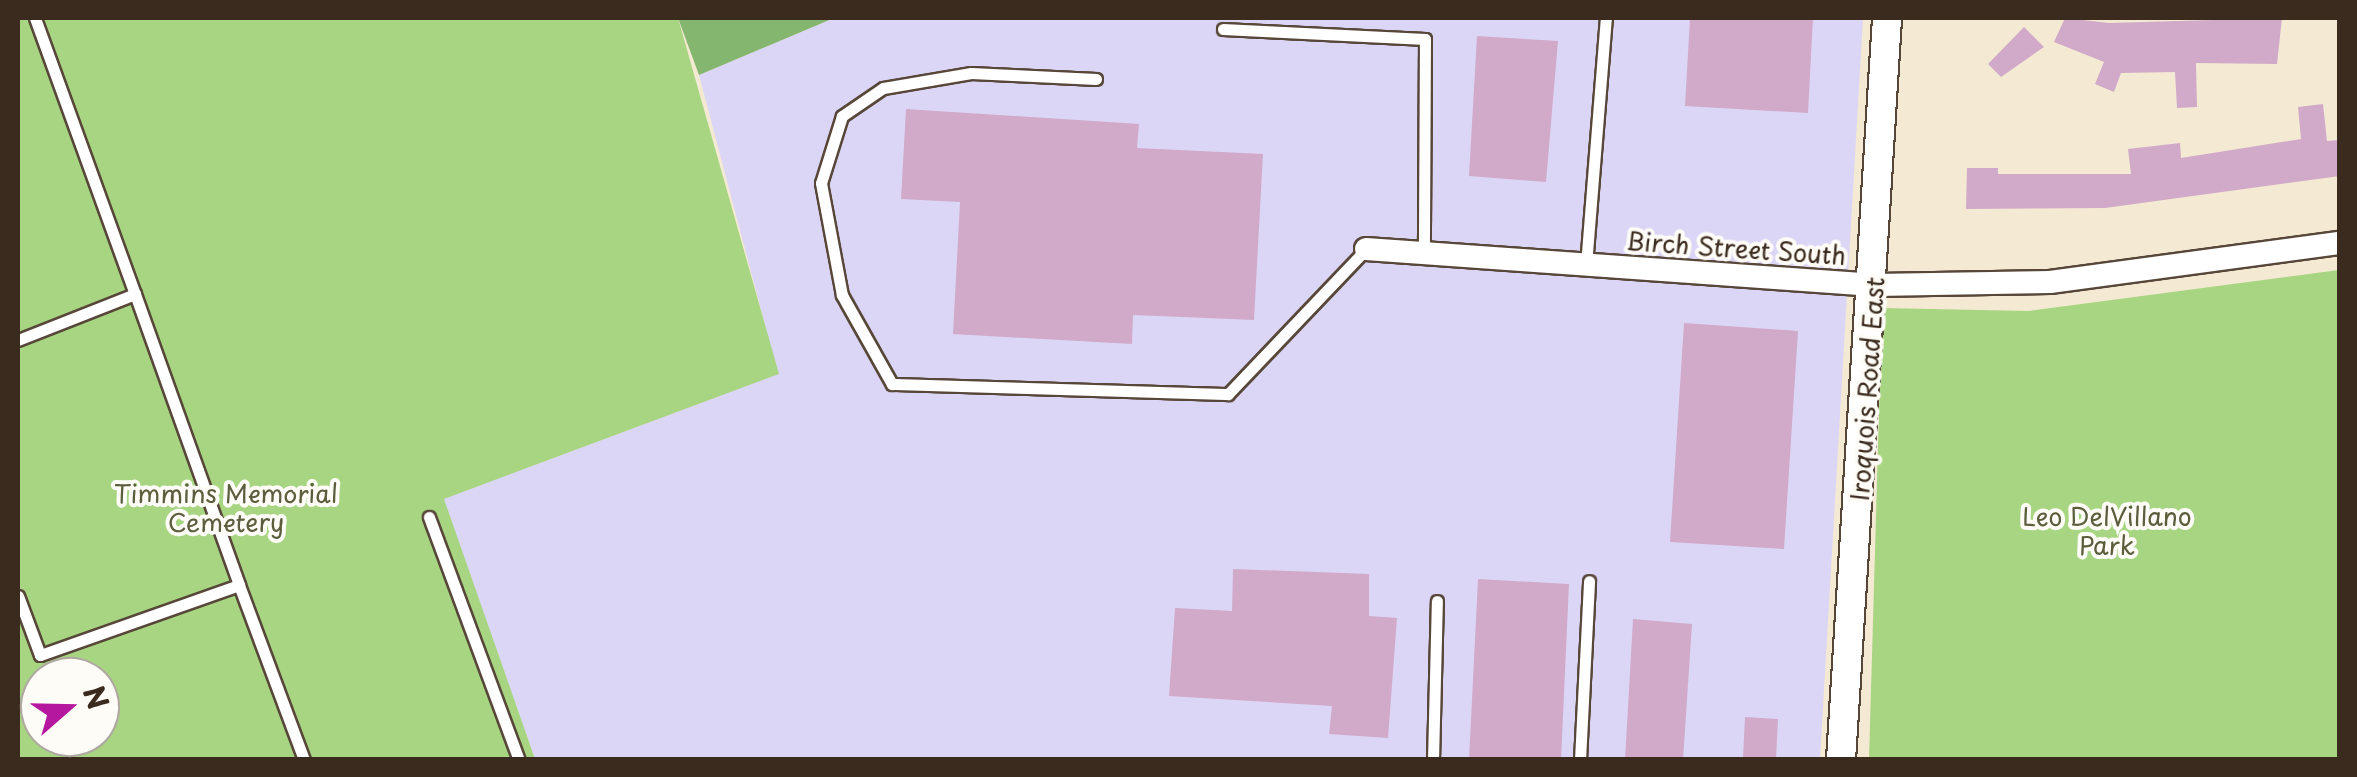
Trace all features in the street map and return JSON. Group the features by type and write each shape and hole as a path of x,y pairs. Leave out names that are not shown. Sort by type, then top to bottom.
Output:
{"street":[{"name":"Iroquois Road East","path":"1841,760 1875,285 1887,18"},
{"name":"Birch Street South","path":"1366,249 1875,285 2050,282 2340,243"}],"lane":[{"path":"35,18 304,760"},
{"path":"1586,265 1606,18"},
{"path":"1223,29 1425,39 1424,253"},
{"path":"1096,79 972,73 884,88 842,116 821,182 828,220 842,295 892,384 1228,394 1366,249"},
{"path":"18,340 135,294"},
{"path":"429,517 519,760"},
{"path":"1580,760 1589,581"},
{"path":"18,596 40,655 239,585"},
{"path":"1433,760 1437,601"}],"shaded area":[{"path":"834,18 1863,18 1820,759 535,759 443,499 778,374 699,75"}],"green space":[{"name":"Timmins Memorial Cemetery","path":"18,18 678,18 779,374 444,499 535,759 18,759"},
{"path":"678,18 834,18 699,75"},
{"name":"Leo DelVillano Park","path":"2339,270 2339,759 1869,760 1882,308 2029,311"}],"building":[{"path":"1690,18 1813,18 1808,113 1685,106"},
{"path":"2065,18 2109,23 2282,18 2277,64 2196,63 2197,107 2177,108 2175,72 2121,73 2114,92 2095,84 2104,62 2054,42"},
{"path":"2024,27 2044,47 2001,77 1988,64"},
{"path":"1477,36 1558,41 1546,182 1469,176"},
{"path":"2323,104 2327,141 2340,140 2340,176 2105,208 1966,209 1967,168 1998,168 1998,174 2131,174 2128,149 2180,143 2181,158 2301,139 2298,107"},
{"path":"906,109 1139,124 1137,148 1263,154 1254,320 1133,315 1132,344 953,334 960,202 901,199"},
{"path":"1684,323 1798,331 1784,549 1670,542"},
{"path":"1233,569 1369,574 1369,616 1397,618 1388,738 1329,734 1332,706 1169,696 1175,608 1232,611"},
{"path":"1478,579 1569,584 1561,760 1469,760"},
{"path":"1633,619 1692,624 1683,760 1625,760"},
{"path":"1745,717 1778,719 1776,760 1743,758"}]}
